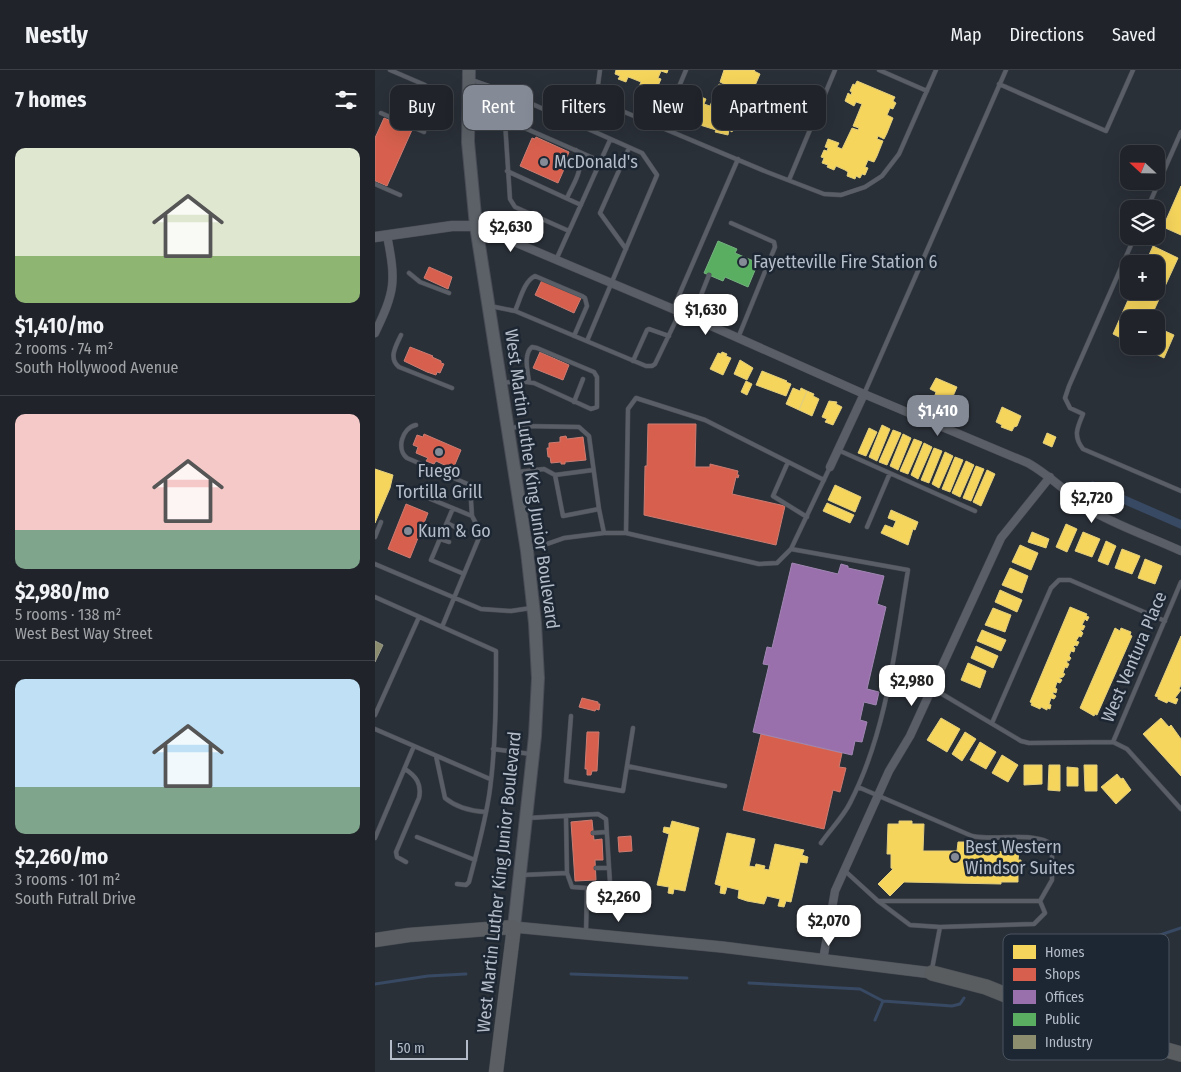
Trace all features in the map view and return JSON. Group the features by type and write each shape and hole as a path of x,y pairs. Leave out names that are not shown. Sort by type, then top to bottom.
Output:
{"highway":[{"path":"375,940 514,927"},
{"name":"West Martin Luther King Junior Boulevard","path":"496,1072 514,927"},
{"path":"932,972 986,987 1003,994"}],"main road":[{"name":"West Martin Luther King Junior Boulevard","path":"468,74 468,142 476,226 527,551 534,608 538,678 535,736 514,927"},
{"path":"514,927 722,947 932,972"}],"street":[{"path":"375,237 452,226 476,226 1028,463 1050,477 1097,513 1181,550"},
{"path":"375,333 387,307 392,286 392,267 387,235"},
{"path":"830,468 864,394"},
{"path":"823,960 835,892 878,795 894,762 911,736 1001,538 1050,477"}],"lane":[{"path":"390,70 425,84"},
{"path":"600,70 595,100 634,116"},
{"path":"680,85 686,70"},
{"path":"789,180 835,70"},
{"path":"879,70 927,91"},
{"path":"669,130 824,194 841,195 865,187 883,176 899,154 936,70"},
{"path":"864,394 1006,70"},
{"path":"999,84 1106,131 1133,70"},
{"path":"468,74 491,85"},
{"path":"533,105 642,153 657,175 587,342"},
{"path":"381,113 424,132"},
{"path":"505,130 510,199 515,207 569,231"},
{"path":"530,130 600,161"},
{"path":"1151,200 1181,132"},
{"path":"556,260 610,140"},
{"path":"626,249 600,213 629,148"},
{"path":"567,198 580,171 580,159 576,150"},
{"path":"488,306 515,311 633,361 646,366 652,366 655,364 669,336 677,311 738,159"},
{"path":"507,172 581,205"},
{"path":"375,184 400,195"},
{"path":"731,223 774,242 775,247 738,338"},
{"path":"1131,245 1065,398 1070,408 1083,414 1076,434 1077,442 1083,449 1181,491"},
{"path":"409,273 420,282 449,294"},
{"path":"692,318 709,275"},
{"path":"515,311 527,282 535,276 585,298 587,306 574,336"},
{"path":"633,361 647,330 669,336"},
{"path":"401,336 393,355 395,364 452,388"},
{"path":"500,383 529,382 591,409 597,407 597,377 594,372 532,347 528,350 527,356 529,382"},
{"path":"574,402 583,379"},
{"path":"626,533 628,409 636,398 705,420 824,480"},
{"path":"416,425 406,432 400,446 403,455 470,485 472,516 481,533 477,536 464,574 442,627"},
{"path":"507,428 522,426 579,428 589,436 604,533"},
{"path":"838,450 975,511"},
{"path":"788,462 773,496 807,517"},
{"path":"527,551 564,538 604,533 626,533 759,564 777,563 791,550 830,468"},
{"path":"514,472 544,469 555,475 593,470"},
{"path":"867,527 890,473"},
{"path":"555,475 563,516 599,509"},
{"path":"421,495 472,516"},
{"path":"453,508 431,560 464,574"},
{"path":"375,537 381,522"},
{"path":"447,523 455,527"},
{"path":"440,539 449,542"},
{"path":"791,550 908,570 884,711 863,775 849,805 821,843"},
{"path":"375,564 481,609 511,611 534,608"},
{"path":"992,723 1051,588 1059,580 1070,580 1165,621"},
{"name":"West Ventura Place","path":"1113,742 1181,582"},
{"path":"375,597 496,651 491,779 469,882 466,885 457,884"},
{"path":"375,715 419,617"},
{"path":"932,688 1021,741 1029,743 1113,742 1127,749 1181,809"},
{"path":"571,716 566,781 623,791 633,728"},
{"path":"375,729 491,779"},
{"path":"375,838 414,746"},
{"path":"493,749 533,754"},
{"path":"436,756 445,798 467,810 485,812"},
{"path":"627,766 725,786"},
{"path":"405,769 414,774 419,781 421,790 396,852 397,857 406,862"},
{"path":"844,870 878,901 910,926 1034,924 1045,913 1041,901 1052,880 1052,856 1048,842 1039,838 984,839 972,836 858,786"},
{"path":"525,818 598,814 606,819 610,883 605,887 571,887 567,871 566,817"},
{"path":"593,833 607,832"},
{"path":"566,834 572,834"},
{"path":"417,837 475,860"},
{"path":"521,875 567,871 574,868"},
{"path":"595,868 609,868"},
{"path":"586,935 587,888"},
{"path":"878,901 1041,901"},
{"path":"932,972 939,927"}],"water":[{"path":"1092,481 1181,520 1181,529 1089,489"}],"building: Homes":[{"path":"616,70 668,70 667,73 661,71 658,78 661,79 658,85 640,85 641,82 628,77 626,82 618,79 620,76 615,74"},
{"path":"724,70 755,70 760,74 755,85 726,85 720,82"},
{"path":"857,81 895,97 893,101 896,103 893,109 890,108 887,115 893,118 884,139 878,136 877,139 883,141 874,162 868,160 865,167 868,168 865,175 862,174 860,178 856,176 855,179 847,176 848,172 836,166 834,170 827,167 828,165 822,163 824,158 821,157 824,150 827,151 828,148 825,147 828,139 839,143 837,147 842,149 852,128 858,130 859,128 853,126 862,104 856,102 854,106 845,101 848,93 851,95 852,92 850,91 853,84 855,85"},
{"path":"702,97 706,99 704,104 710,106 712,101 712,129 702,126"},
{"path":"716,130 729,130 728,135 715,132"},
{"path":"1181,186 1181,235 1165,228 1165,222"},
{"path":"1153,246 1178,258 1165,286 1165,255 1149,255"},
{"path":"1128,300 1159,300 1154,310 1124,310"},
{"path":"1120,318 1120,338 1113,334"},
{"path":"1165,331 1174,335 1164,358 1158,355 1165,355"},
{"path":"722,352 731,358 723,375 710,369 718,353 721,354"},
{"path":"740,360 753,368 747,380 734,374"},
{"path":"762,371 791,384 786,396 756,385"},
{"path":"936,378 957,387 951,401 935,395 936,392 930,389"},
{"path":"746,381 752,384 747,395 741,392"},
{"path":"793,388 800,391 801,388 807,391 799,410 786,404"},
{"path":"807,391 819,399 812,416 799,410"},
{"path":"829,401 837,402 836,404 842,407 833,425 825,422 827,419 822,417"},
{"path":"1002,407 1021,416 1017,426 1012,431 1001,427 1002,425 996,422"},
{"path":"882,425 890,429 877,461 869,457"},
{"path":"869,428 877,432 866,456 858,453"},
{"path":"893,430 901,433 887,465 879,462"},
{"path":"1047,433 1056,437 1052,447 1043,443"},
{"path":"903,434 911,438 898,470 890,466"},
{"path":"914,439 922,442 908,474 900,471"},
{"path":"924,443 932,447 918,479 911,475"},
{"path":"934,448 942,451 929,483 921,480"},
{"path":"945,452 953,456 939,488 932,484"},
{"path":"955,457 963,460 950,492 942,489"},
{"path":"966,461 974,465 960,497 952,493"},
{"path":"976,466 984,469 971,501 963,498"},
{"path":"375,469 393,475 390,488 375,523"},
{"path":"987,470 995,474 981,506 973,502"},
{"path":"835,485 861,497 855,512 828,500"},
{"path":"827,503 854,515 850,523 823,511"},
{"path":"891,510 918,522 915,530 913,529 908,545 881,533 885,525 893,528 896,521 888,518"},
{"path":"1066,524 1077,529 1067,552 1056,547"},
{"path":"1032,532 1049,539 1046,548 1028,542"},
{"path":"1083,532 1100,539 1092,557 1075,551"},
{"path":"1106,541 1116,546 1108,565 1098,561"},
{"path":"1020,545 1038,553 1031,570 1012,562"},
{"path":"1122,549 1140,556 1132,574 1115,568"},
{"path":"1145,559 1162,566 1155,584 1138,578"},
{"path":"1010,568 1028,576 1022,593 1002,585"},
{"path":"1000,590 1022,600 1017,612 995,602"},
{"path":"1070,607 1087,614 1086,616 1089,617 1087,621 1085,619 1082,625 1085,626 1083,630 1080,630 1083,633 1076,641 1079,642 1077,646 1073,647 1075,648 1074,652 1071,651 1069,656 1071,658 1069,661 1067,660 1069,664 1067,668 1065,667 1063,673 1065,674 1059,678 1062,680 1060,683 1057,682 1056,693 1053,692 1056,696 1054,699 1051,698 1050,709 1047,708 1047,710 1041,707 1040,709 1031,705 1032,703 1030,702"},
{"path":"993,608 1011,615 1005,632 985,625"},
{"path":"1115,628 1120,631 1121,628 1131,632 1130,635 1132,636 1097,715 1095,714 1094,716 1080,708"},
{"path":"982,630 1006,640 1001,651 977,641"},
{"path":"1181,636 1181,685 1179,689 1181,690 1175,698 1178,699 1176,704 1168,701 1167,703 1155,696"},
{"path":"976,646 998,656 993,668 971,658"},
{"path":"968,663 986,671 980,688 961,680"},
{"path":"941,718 960,729 947,752 927,740"},
{"path":"1161,718 1169,727 1171,725 1181,739 1181,776 1143,734"},
{"path":"965,732 976,739 962,761 952,754"},
{"path":"980,742 996,752 986,769 970,760"},
{"path":"1002,755 1018,765 1008,782 992,773"},
{"path":"1024,765 1042,765 1042,784 1024,785"},
{"path":"1049,765 1060,765 1060,791 1048,790"},
{"path":"1084,765 1097,765 1097,791 1085,791"},
{"path":"1067,767 1078,768 1078,786 1067,786"},
{"path":"1117,774 1121,779 1123,778 1131,790 1116,804 1101,787"},
{"path":"672,821 699,828 685,891 674,889 673,894 668,893 669,887 657,885 669,834 663,832 664,827 670,828"},
{"name":"Best Western Windsor Suites","path":"899,821 912,821 912,824 924,824 923,851 957,851 958,842 980,842 980,851 1019,852 1018,860 1021,860 1021,873 1018,873 1018,882 1001,882 1001,884 904,882 890,896 878,884 893,869 891,868 891,854 887,854 888,824 899,824"},
{"path":"727,833 755,839 749,866 755,867 756,864 765,866 764,869 769,870 775,844 804,850 802,855 808,857 807,863 800,862 791,902 786,901 784,907 778,906 780,899 767,896 764,904 747,901 738,898 739,890 727,887 725,894 720,893 721,886 715,884"}],"building: Shops":[{"path":"384,118 390,121 390,130 412,130 387,186 375,181 375,138"},
{"name":"McDonald's","path":"536,137 569,152 567,157 569,158 558,183 520,166 532,138 535,139"},
{"path":"429,267 452,277 448,289 424,278"},
{"path":"542,280 581,298 574,313 535,295"},
{"path":"410,347 441,361 444,364 440,373 437,372 436,375 427,372 404,361"},
{"path":"540,352 569,365 563,380 533,368"},
{"path":"648,424 696,424 695,467 710,467 710,464 738,471 737,475 739,475 738,478 736,477 732,494 785,506 776,545 644,515"},
{"name":"Fuego Tortilla Grill","path":"424,434 461,450 453,469 436,461 434,464 426,461 428,458 416,453 418,447 413,445 417,435 423,437"},
{"path":"566,436 567,439 583,437 586,460 565,462 565,464 561,464 561,462 551,463 547,448 549,448 549,443 560,442 560,437"},
{"name":"Kum & Go","path":"406,504 428,513 410,558 388,549"},
{"path":"582,698 598,702 600,704 599,710 596,709 595,711 579,707"},
{"path":"587,732 599,732 597,771 592,771 591,775 587,775 587,769 585,769"},
{"path":"761,734 842,753 839,767 846,768 840,792 833,790 824,829 743,810"},
{"path":"592,820 594,840 602,839 603,860 595,860 596,880 575,881 571,822"},
{"path":"631,836 632,851 619,852 618,837"}],"building: Offices":[{"path":"792,563 838,574 841,564 848,566 848,568 884,576 877,604 886,607 867,689 879,692 876,705 864,702 860,720 867,722 862,742 855,741 852,755 753,732 769,665 763,664 767,647 772,648"}],"building: Public":[{"path":"718,241 737,249 735,253 758,263 748,287 725,277 723,281 704,273"}],"building: Industry":[{"path":"375,641 383,645 375,662"}],"waterway":[{"path":"1163,934 1181,928"},
{"path":"375,984 428,976 466,974"},
{"path":"571,974 687,978"},
{"path":"749,983 860,989 883,1001 952,1006 960,1004 964,998"},
{"path":"875,1020 883,1001"}],"place":[{"name":"McDonald's","path":"544,162"},
{"name":"Fayetteville Fire Station 6","path":"743,262"},
{"name":"Fuego Tortilla Grill","path":"439,452"},
{"name":"Kum & Go","path":"408,531"},
{"name":"Best Western Windsor Suites","path":"955,857"}]}
